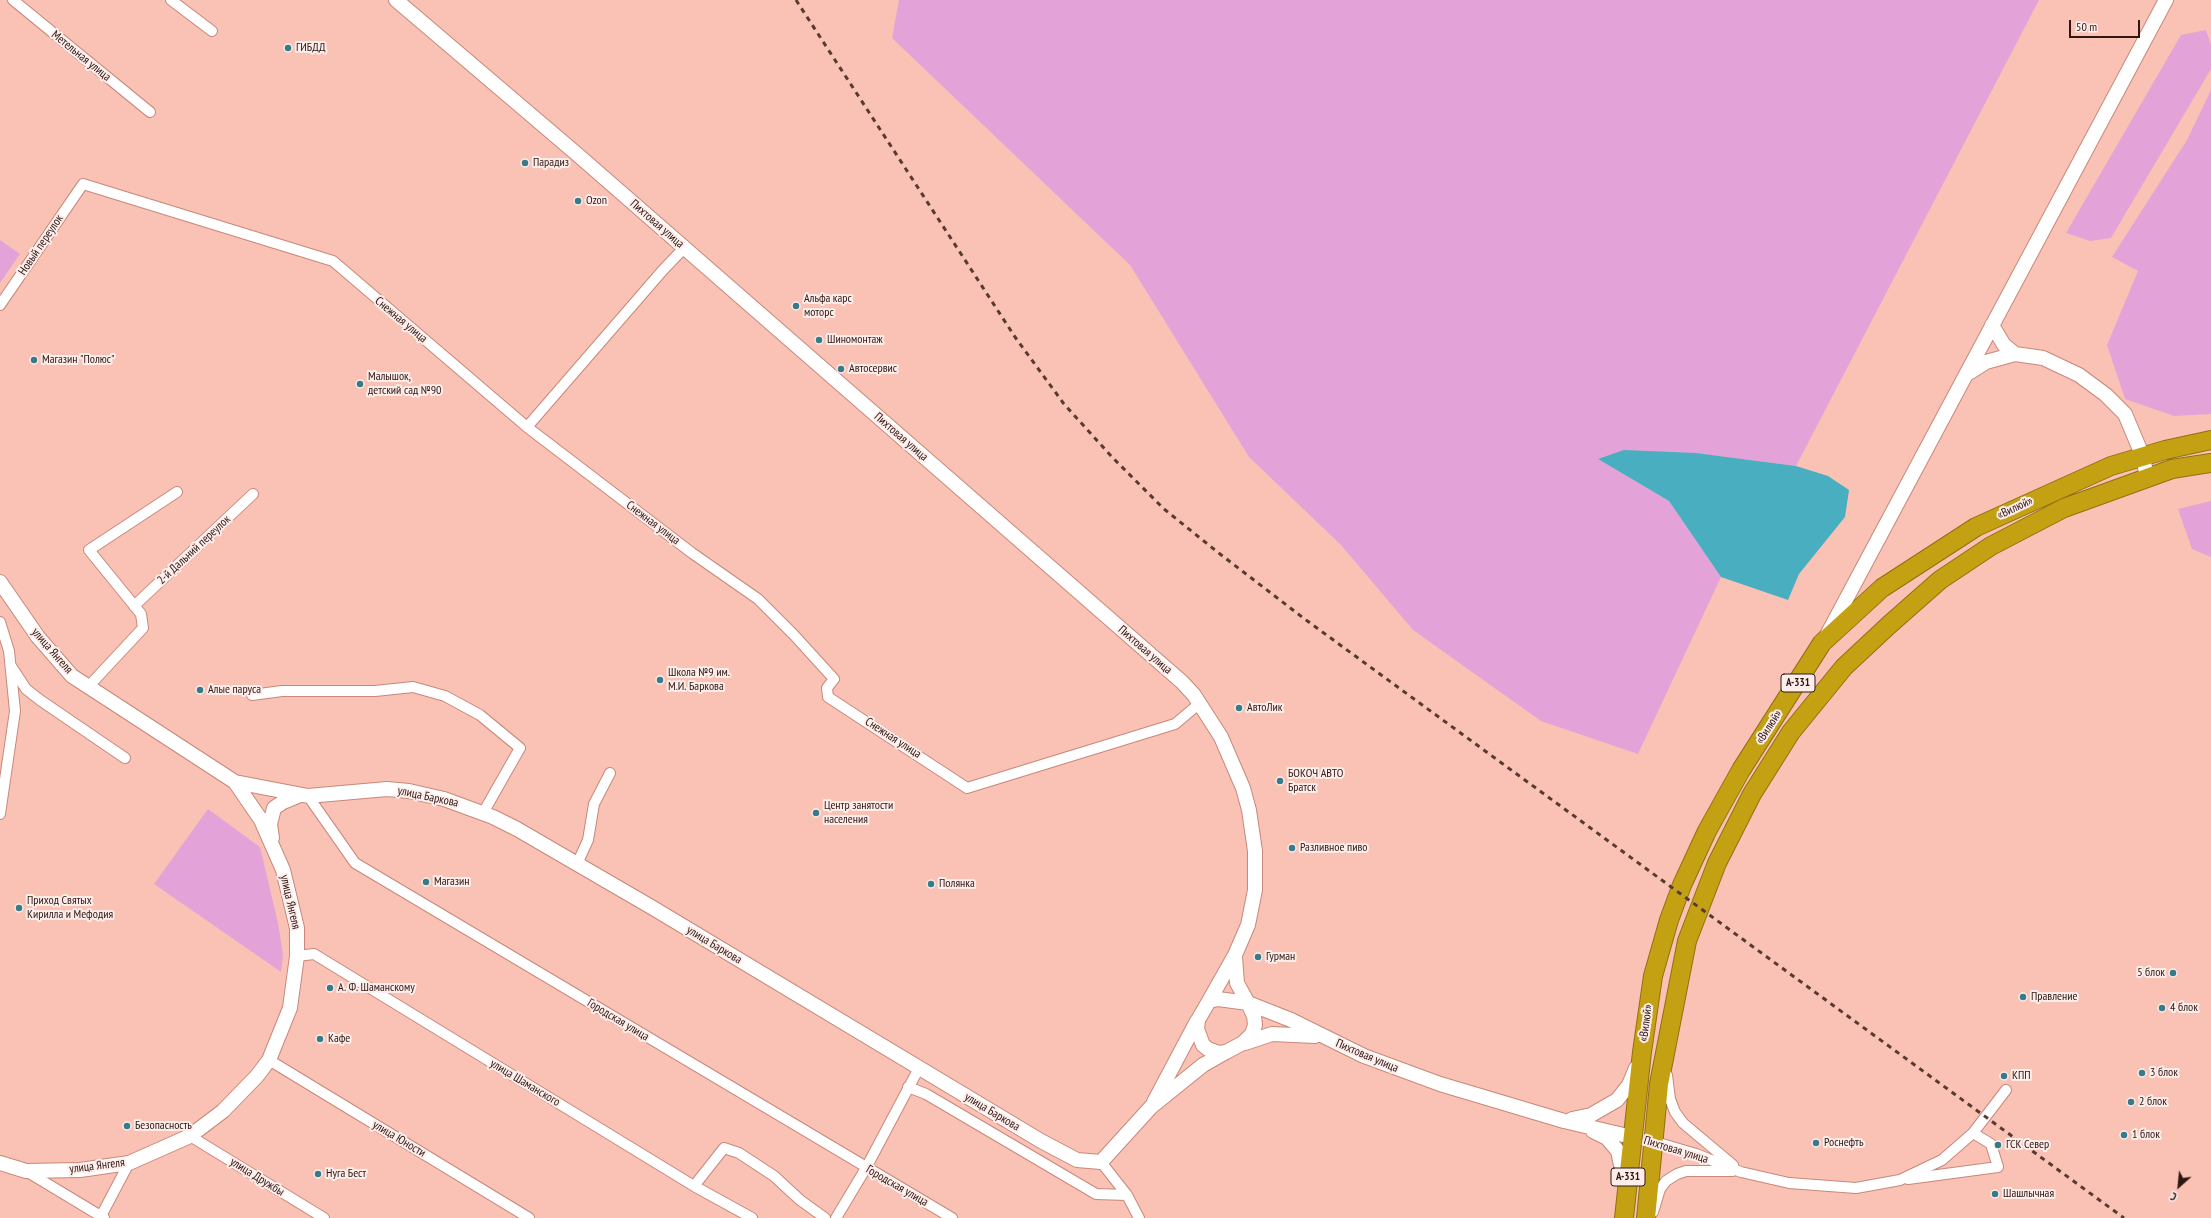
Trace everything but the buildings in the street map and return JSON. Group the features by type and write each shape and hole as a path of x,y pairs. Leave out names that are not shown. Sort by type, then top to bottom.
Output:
{"highway":[{"name":"«Вилюй»","path":"1624,1218 1642,1052 1653,976 1669,920 1682,885 1707,831 1741,770 1822,643 1882,588 1976,527 2104,469 2143,457 2211,440"},
{"name":"«Вилюй»","path":"1646,1218 1652,1141 1659,1084 1687,941 1717,863 1752,794 1791,732 1844,667 1940,580 1991,546 2064,508 2172,469 2211,463"},
{"name":"Пихтовая улица","path":"1632,1137 1652,1141"}],"street":[{"name":"Метельная улица","path":"13,0 150,112"},
{"path":"171,0 212,31"},
{"name":"Пихтовая улица","path":"396,0 684,248 1182,682 1200,703 1221,737 1243,788 1252,832 1255,890 1250,921 1235,955 1209,1001"},
{"path":"1822,643 2166,0"},
{"name":"Новый переулок","path":"0,305 83,184"},
{"name":"Снежная улица","path":"83,184 333,261 527,427 692,553 758,599 794,635 834,679 827,688 828,697 966,788 1175,724 1200,703"},
{"path":"527,427 684,248"},
{"path":"1992,325 2004,345 2015,354"},
{"path":"1967,374 1986,362 2015,354 2044,358 2079,375 2106,395 2125,414 2143,457 2147,478"},
{"path":"88,687 143,628 141,614 98,564 89,550 177,492"},
{"name":"2-й Дальний переулок","path":"134,606 253,494"},
{"name":"улица Янгеля","path":"0,582 38,637 57,660 88,687 235,782 261,820 283,870 296,922 297,956 290,1008 269,1060 257,1076 223,1111 190,1136 130,1163 80,1170 26,1171 0,1163"},
{"path":"0,622 9,651 15,711 0,814"},
{"path":"10,666 26,688 40,700 125,758"},
{"path":"252,695 282,691 375,691 413,687 445,696 480,715 520,748 483,813"},
{"path":"577,864 588,840 594,804 610,773"},
{"name":"улица Баркова","path":"235,782 304,795 387,789 428,795 467,806 483,813 517,829 577,864 1062,1154 1077,1160 1101,1162"},
{"path":"273,846 270,824 274,808 283,802 304,795"},
{"name":"Городская улица","path":"304,795 355,863 952,1218"},
{"name":"улица Шаманского","path":"297,956 314,954 694,1186 752,1218"},
{"name":"Пихтовая улица","path":"1235,955 1237,983 1248,1003 1291,1020 1323,1037 1400,1070 1564,1121 1632,1137"},
{"path":"1139,1218 1127,1195 1101,1162 1151,1107 1198,1069 1243,1043 1252,1034 1254,1016 1248,1003 1230,999 1209,1001 1151,1107"},
{"path":"1198,1020 1198,1036 1202,1045 1213,1052 1226,1052"},
{"name":"Пихтовая улица","path":"1243,1043 1272,1034 1323,1037"},
{"path":"1666,1051 1667,1087 1675,1112 1693,1134 1741,1172"},
{"path":"1564,1121 1591,1115 1617,1100 1629,1085 1642,1052"},
{"name":"улица Юности","path":"269,1060 529,1218"},
{"path":"836,1218 866,1168 908,1086 919,1068"},
{"path":"908,1086 926,1094 1096,1194 1127,1195"},
{"name":"Пихтовая улица","path":"1652,1141 1696,1154 1741,1172 1789,1184 1856,1188 1900,1180 1942,1160 1973,1133 2006,1090"},
{"path":"1564,1121 1598,1133 1607,1138 1618,1151 1623,1168 1626,1200"},
{"path":"1900,1180 1998,1167 1991,1144 1973,1133"},
{"name":"улица Дружбы","path":"190,1136 324,1218"},
{"path":"694,1186 724,1148 739,1153 774,1176 800,1200 825,1218"},
{"path":"26,1171 103,1217 130,1163"},
{"path":"1651,1218 1660,1189 1666,1181 1677,1174 1686,1171 1741,1172"}],"shaded area":[{"path":"899,0 2039,0 1796,466 1696,453 1598,459 1669,501 1721,577 1638,754 1541,721 1413,630 1341,545 1249,457 1130,265 892,38"},
{"path":"2206,30 2211,45 2211,69 2111,238 2090,241 2066,233 2181,35"},
{"path":"2211,90 2211,414 2174,416 2125,399 2107,345 2138,271 2112,257 2187,140"},
{"path":"0,240 20,254 0,283"},
{"path":"2211,501 2211,557 2192,549 2178,509"},
{"path":"208,809 260,847 278,923 283,955 281,972 154,884"}],"water":[{"path":"1624,450 1696,453 1796,466 1828,476 1849,490 1845,517 1799,574 1788,600 1721,577 1669,501 1598,459"}],"railway":[{"path":"796,0 1015,337 1064,404 1112,457 1164,509 1306,620 2124,1218"}],"place":[{"name":"ГИБДД","path":"288,48"},
{"name":"Парадиз","path":"525,163"},
{"name":"Ozon","path":"578,201"},
{"name":"Альфа карс моторс","path":"796,306"},
{"name":"Шиномонтаж","path":"819,340"},
{"name":"Магазин \"Полюс\"","path":"34,360"},
{"name":"Автосервис","path":"841,369"},
{"name":"Малышок, детский сад №90","path":"360,384"},
{"name":"Школа №9 им. М.И. Баркова","path":"660,680"},
{"name":"Алые паруса","path":"200,690"},
{"name":"АвтоЛик","path":"1239,708"},
{"name":"БОКОЧ АВТО Братск","path":"1280,781"},
{"name":"Центр занятости населения","path":"816,813"},
{"name":"Разливное пиво","path":"1292,848"},
{"name":"Магазин","path":"426,882"},
{"name":"Полянка","path":"931,884"},
{"name":"Приход Святых Кирилла и Мефодия","path":"19,908"},
{"name":"Гурман","path":"1258,957"},
{"name":"5 блок","path":"2173,973"},
{"name":"А. Ф. Шаманскому","path":"330,988"},
{"name":"Правление","path":"2023,997"},
{"name":"4 блок","path":"2162,1008"},
{"name":"Кафе","path":"320,1039"},
{"name":"3 блок","path":"2142,1073"},
{"name":"КПП","path":"2004,1076"},
{"name":"2 блок","path":"2131,1102"},
{"name":"Безопасность","path":"127,1126"},
{"name":"1 блок","path":"2124,1135"},
{"name":"Роснефть","path":"1816,1143"},
{"name":"ГСК Север","path":"1998,1145"},
{"name":"Нуга Бест","path":"318,1174"},
{"name":"Шашлычная","path":"1995,1194"}]}
